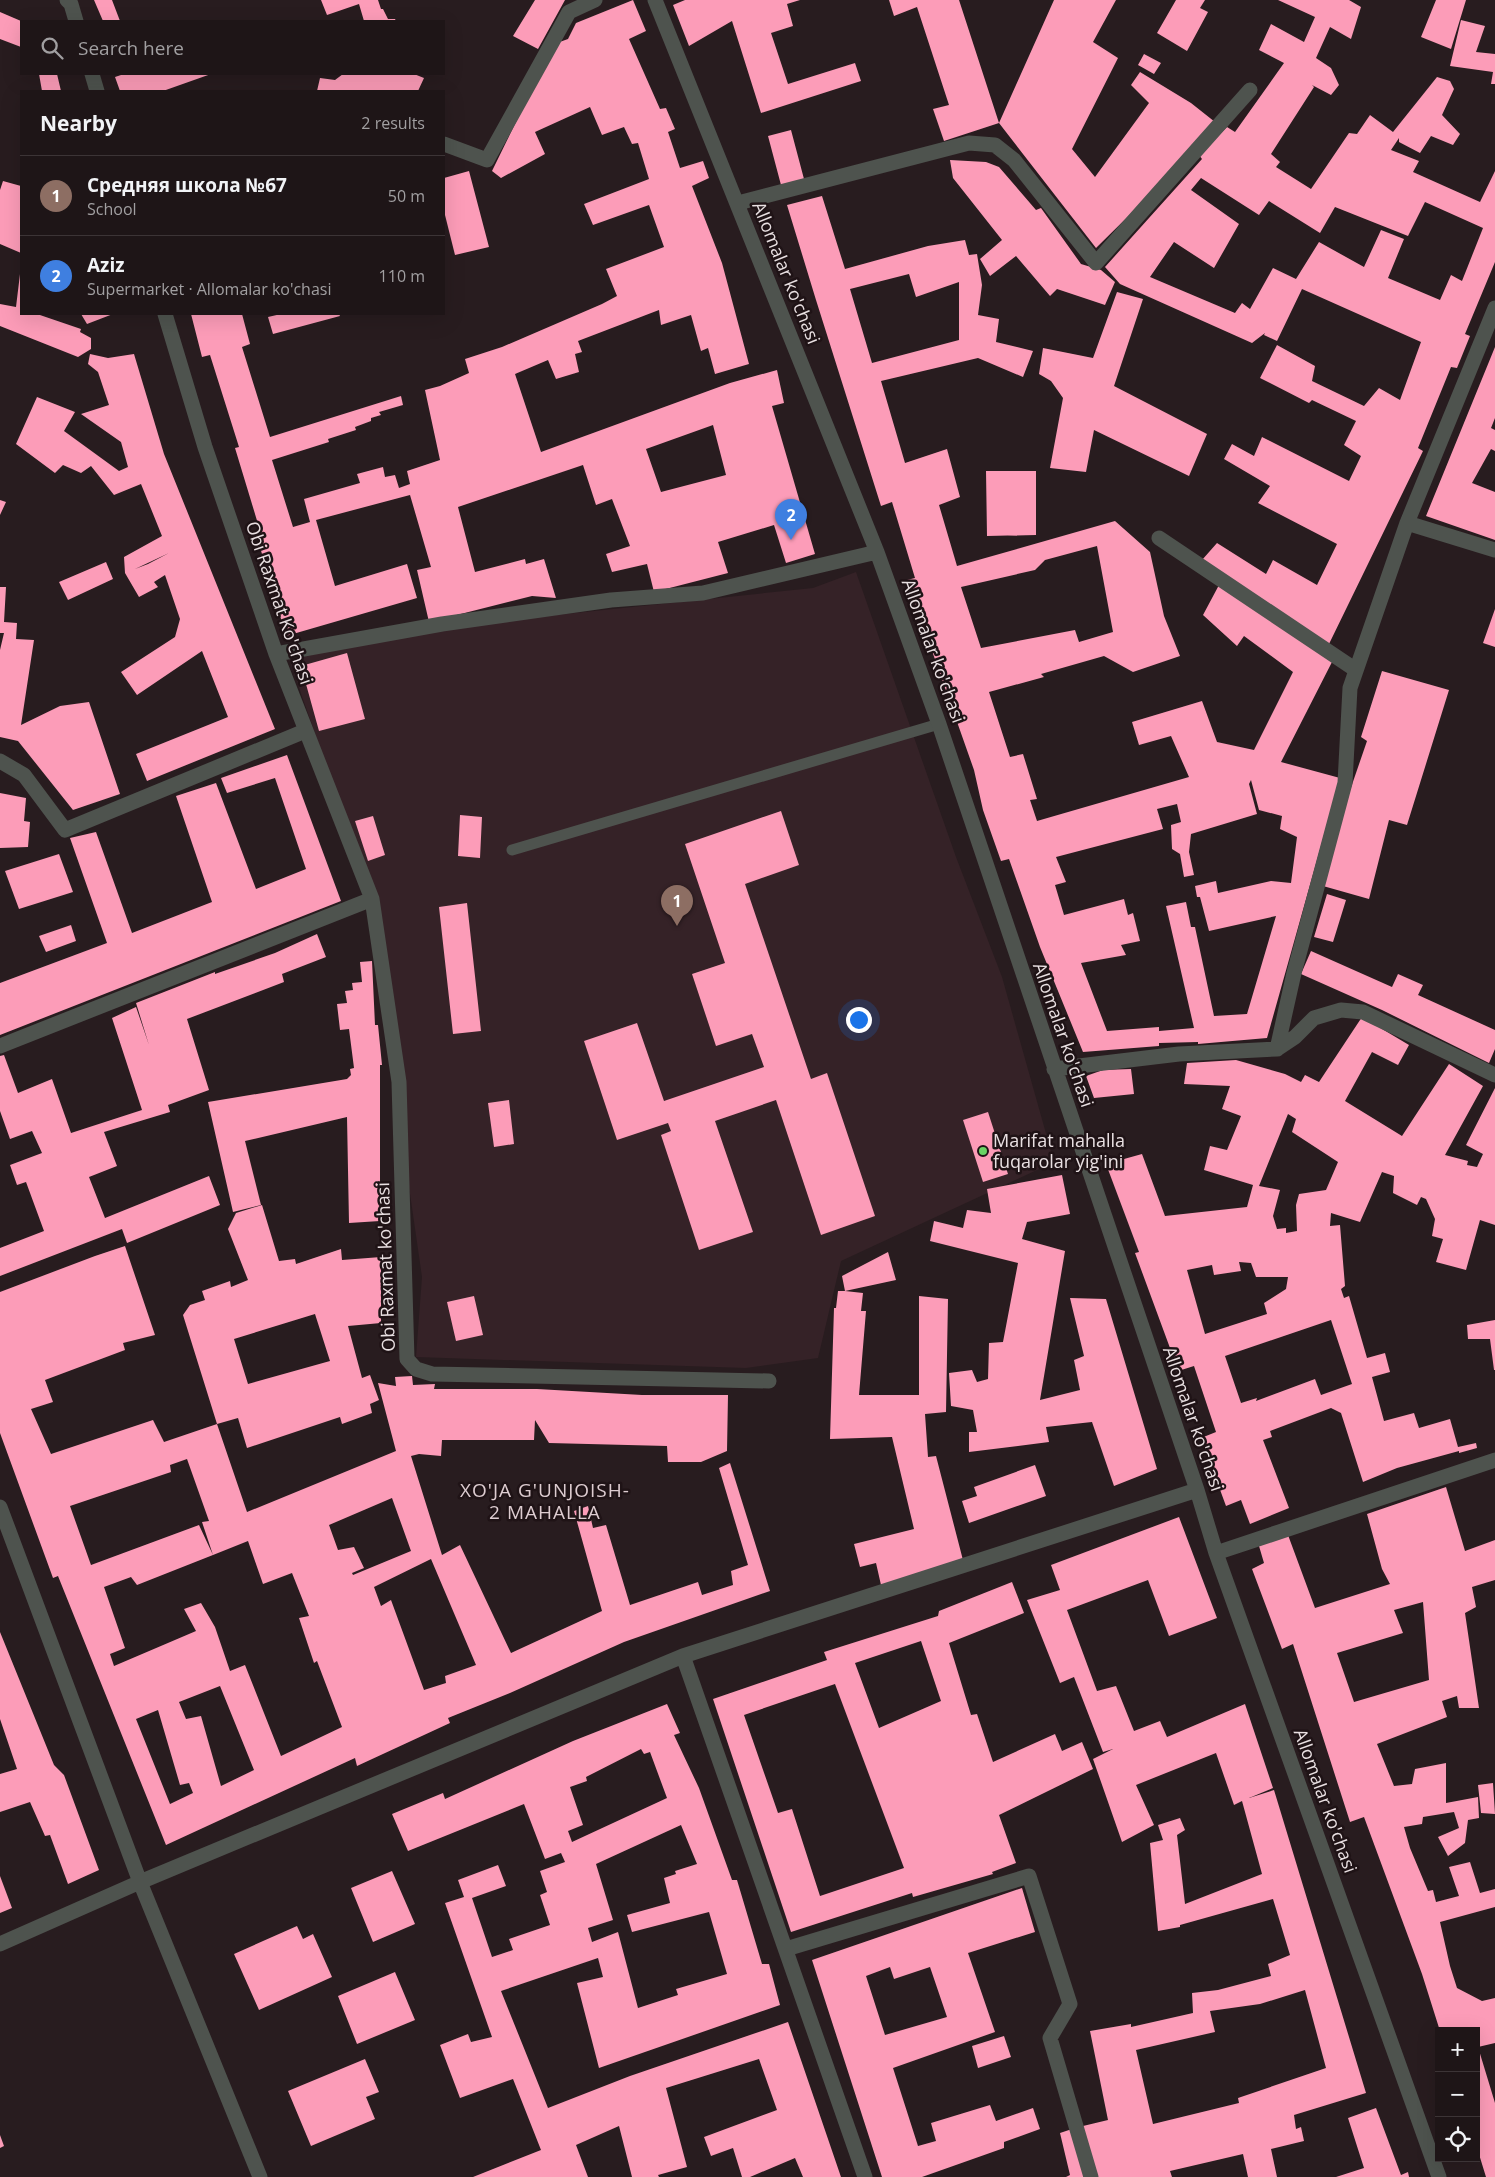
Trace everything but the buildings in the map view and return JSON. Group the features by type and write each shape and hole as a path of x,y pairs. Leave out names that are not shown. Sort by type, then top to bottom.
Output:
{"street":[{"path":"67,0 76,20"},
{"path":"445,144 487,160 569,12 595,0"},
{"name":"Allomalar ko'chasi","path":"655,0 877,552 939,724 1054,1069 1198,1490 1216,1553 1439,2177"},
{"path":"92,75 97,90"},
{"path":"738,203 969,143 995,145 1014,160 1096,263 1250,90"},
{"path":"1277,1049 1294,973 1345,784 1350,688 1407,523 1495,308"},
{"name":"Obi Raxmat Ko'chasi","path":"165,315 205,447 276,654 372,899"},
{"path":"1407,523 1495,550"},
{"path":"1159,538 1356,670"},
{"path":"276,654 451,622 611,600 704,593 877,552"},
{"path":"0,761 24,775 65,830 305,731"},
{"path":"0,1046 372,899"},
{"name":"Obi Raxmat ko'chasi","path":"372,899 399,1082 407,1359 416,1370 432,1374 769,1381"},
{"path":"1054,1069 1179,1054 1277,1049 1295,1037 1314,1018 1341,1010 1363,1012 1495,1075"},
{"path":"1216,1553 1495,1460"},
{"path":"0,1944 140,1882 682,1656 1198,1490"},
{"path":"0,1507 140,1882 260,2177"},
{"path":"682,1656 865,2177"},
{"path":"786,1949 1029,1876 1070,2004 1050,2038 1091,2177"}],"lane":[{"path":"512,850 939,724"}],"shaded area":[{"path":"856,572 956,857 1002,977 1054,1162 841,1261 818,1358 746,1368 416,1357 422,1277 364,874 289,659 423,629 813,588"}],"place":[{"name":"Aziz","path":"791,540"},
{"name":"Средняя школа №67","path":"677,926"},
{"name":"Marifat mahalla fuqarolar yig'ini","path":"983,1151"}],"district":[{"name":"XO'JA G'UNJOISH- 2 MAHALLA","path":"545,1501"}]}
